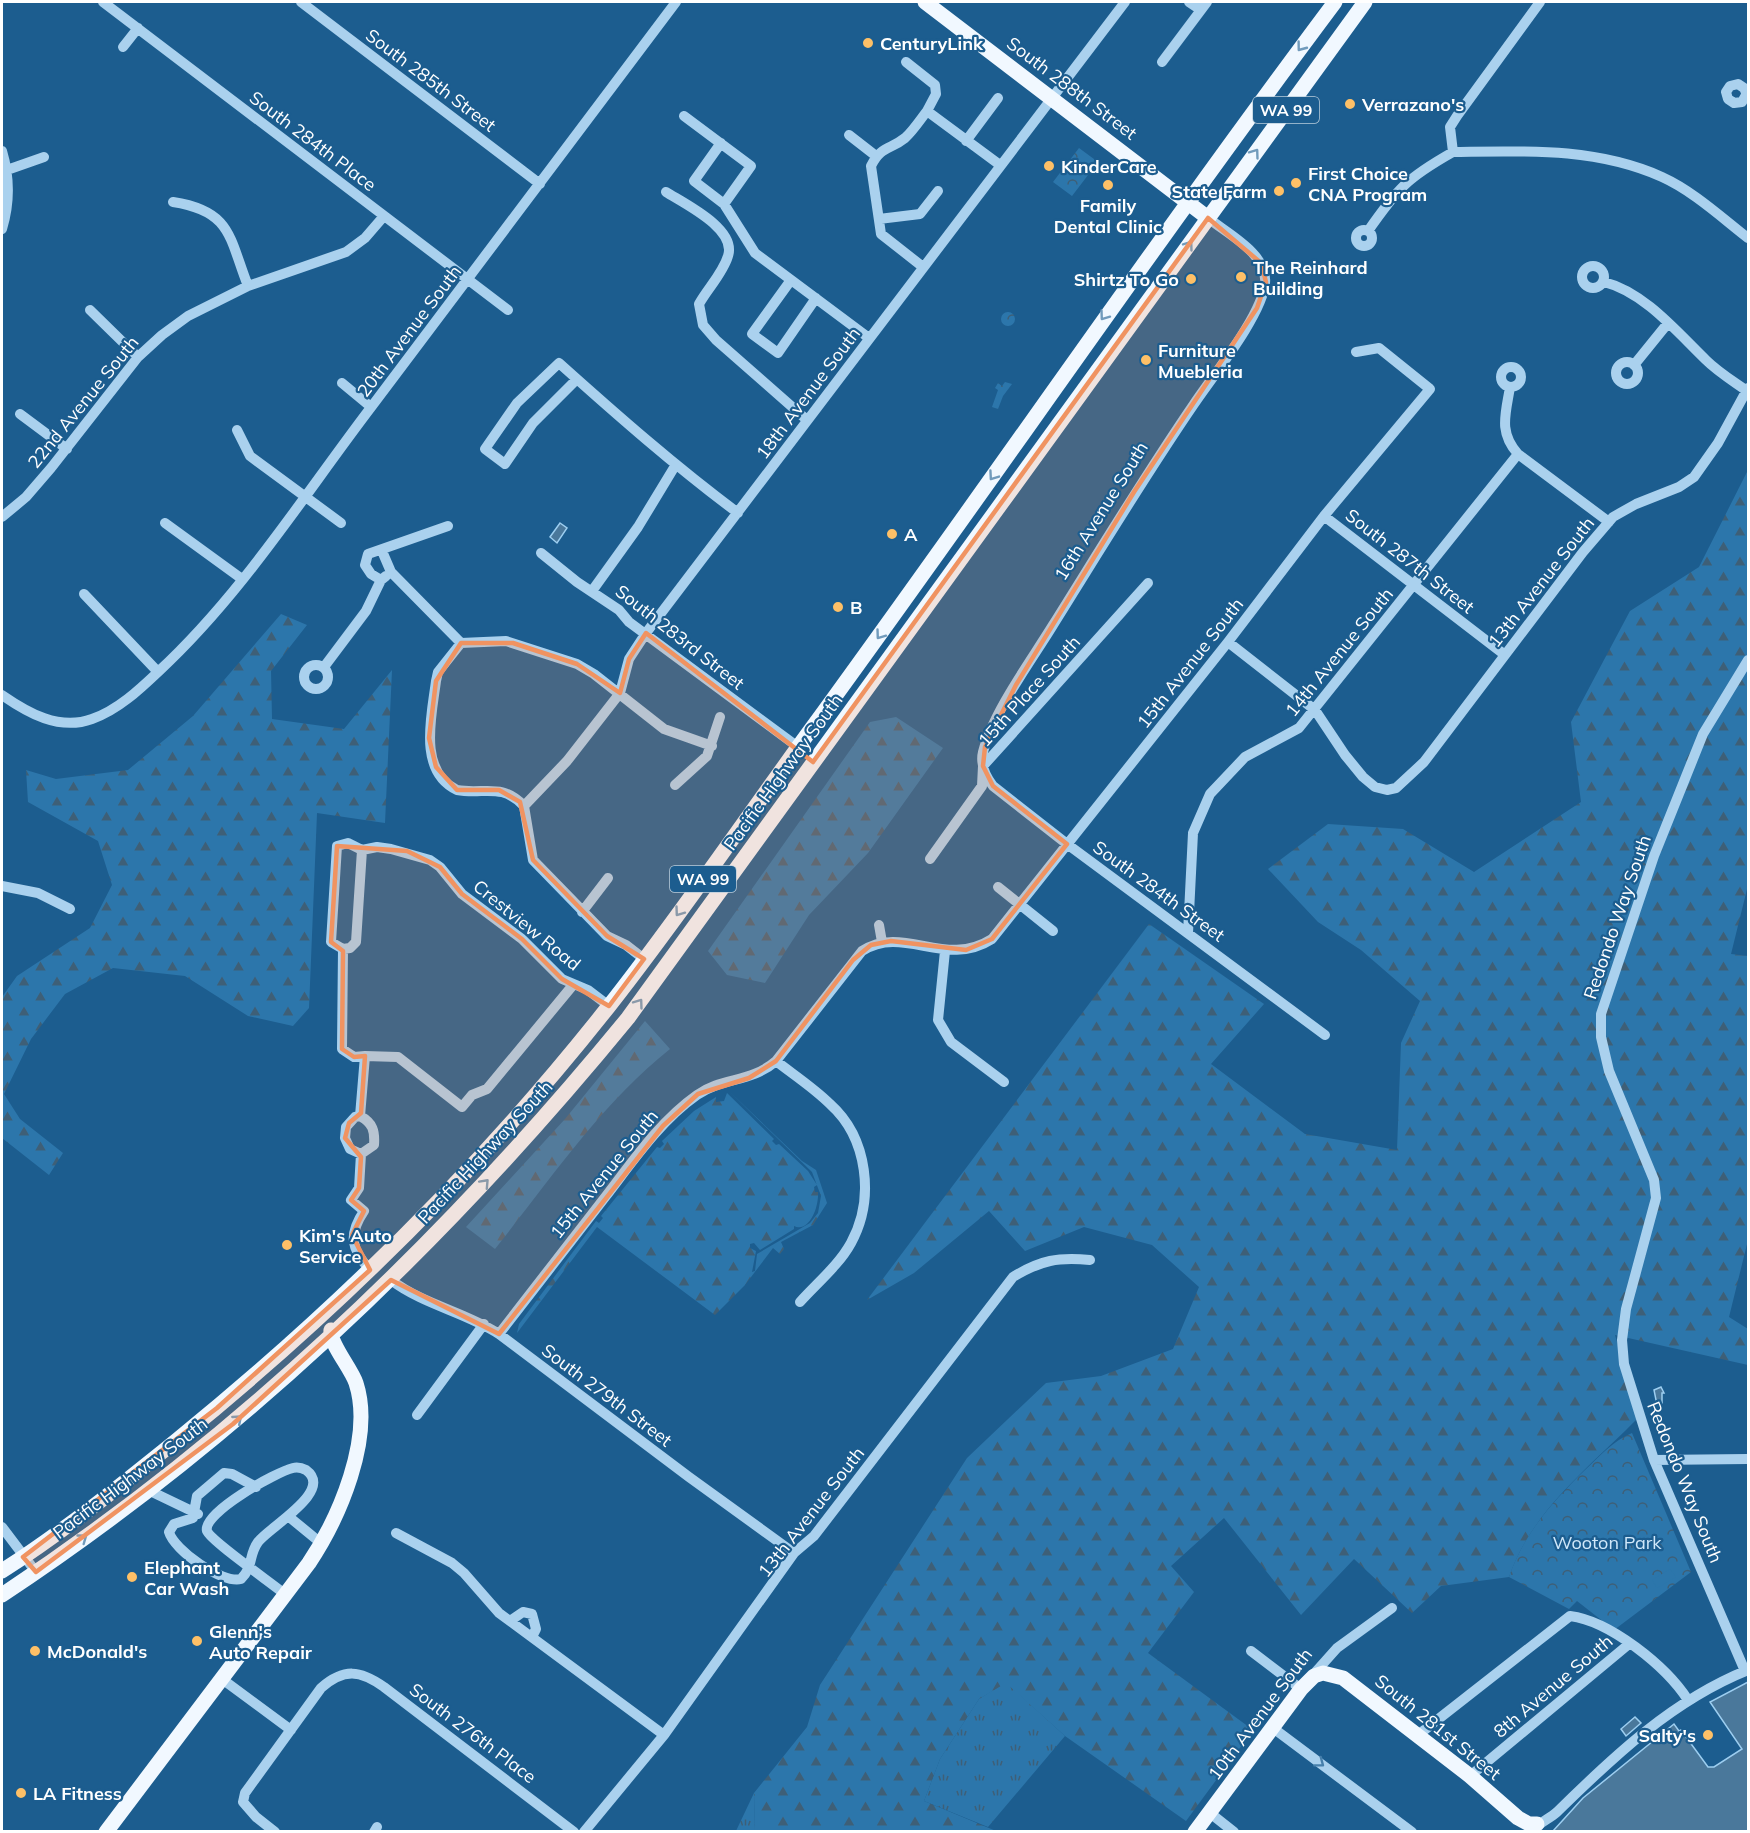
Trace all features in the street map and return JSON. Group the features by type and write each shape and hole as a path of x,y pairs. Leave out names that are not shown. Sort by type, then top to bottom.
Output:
{"main road":[{"name":"Pacific Highway South","path":"2,1571 217,1408 370,1270 474,1164 609,1006 944,546 1188,201 1335,2"},
{"name":"Pacific Highway South","path":"2,1595 234,1424 330,1339 391,1280 548,1114 628,1018 1365,2"},
{"name":"South 288th Street","path":"931,3 1208,218"},
{"path":"771,820 805,757 798,747"},
{"path":"548,1114 611,1025 613,1012 609,1006"},
{"path":"106,1832 286,1595 322,1544 347,1485 356,1452 361,1406 351,1370 330,1339 334,1323 453,1204 474,1164"},
{"name":"South 281st Street","path":"1306,1684 1323,1673 1339,1676 1470,1776 1518,1818 1535,1828"},
{"name":"10th Avenue South","path":"1196,1832 1306,1684"}],"street":[{"name":"South 284th Place","path":"103,2 508,310"},
{"name":"South 285th Street","path":"301,2 540,184"},
{"name":"20th Avenue South","path":"2,695 25,711 45,719 80,722 103,714 118,705 189,643 305,497 676,2"},
{"name":"18th Avenue South","path":"524,806 567,761 620,693 629,659 646,633 1125,2"},
{"path":"1162,62 1204,6 1189,2"},
{"path":"1453,152 1450,127 1456,116 1540,2"},
{"path":"123,47 138,28"},
{"path":"906,62 935,85 936,94 927,111 907,136 881,150 871,166 881,234 923,267"},
{"path":"966,141 998,98"},
{"path":"927,111 1000,165"},
{"path":"684,116 751,166 724,204"},
{"path":"849,135 876,156"},
{"path":"721,143 694,181 724,204 755,253 869,338"},
{"path":"2,151 8,170 7,205 2,229"},
{"path":"1368,231 1397,189 1415,173 1453,152 1561,152 1594,156 1663,178 1749,238"},
{"path":"8,170 44,157"},
{"path":"879,219 920,214 938,191"},
{"path":"666,192 724,232 730,244 728,256 699,304 703,325 716,340 807,420"},
{"path":"173,202 206,210 220,222 230,236 248,286"},
{"name":"22nd Avenue South","path":"2,517 26,496 67,449 138,357 188,316 248,286 346,252 365,238 384,216"},
{"name":"South 288th Street","path":"1208,218 1252,253 1264,270 1266,282"},
{"path":"791,280 752,334 778,353 816,298"},
{"name":"16th Avenue South","path":"984,766 985,747 1016,685 1134,492 1252,316 1262,297 1266,282"},
{"path":"1604,282 1623,289 1668,323 1707,361 1748,389"},
{"path":"90,310 138,357"},
{"path":"1634,365 1668,323"},
{"name":"15th Avenue South","path":"499,1334 650,1140 675,1114 709,1088 749,1078 765,1071 776,1061 853,960 871,945 882,942 902,942 945,951 966,950 987,942 1021,905 1324,516 1430,389 1379,348 1356,352"},
{"path":"577,379 532,423 505,464 484,448 517,403 559,363 675,466 738,513"},
{"path":"342,383 371,407"},
{"path":"1510,387 1505,436 1518,454 1609,522"},
{"name":"13th Avenue South","path":"1315,710 1345,755 1363,777 1378,788 1393,789 1406,781 1424,762 1582,552 1609,522 1629,507 1673,490 1691,479 1706,462 1748,389"},
{"path":"20,414 67,449"},
{"path":"237,430 250,456 341,523"},
{"name":"14th Avenue South","path":"1188,933 1193,833 1202,809 1220,782 1245,757 1294,732 1315,710 1518,454"},
{"path":"592,591 638,527 675,466"},
{"name":"South 287th Street","path":"1324,516 1505,655"},
{"path":"165,523 242,579"},
{"path":"381,580 371,574 365,565 368,554 448,526"},
{"path":"382,550 391,572 461,643"},
{"name":"South 283rd Street","path":"541,553 798,747"},
{"path":"324,667 366,611 381,580 391,572"},
{"name":"15th Place South","path":"930,859 982,786 984,766 1148,583"},
{"path":"84,594 158,672"},
{"path":"644,959 626,945 607,936 533,860 524,806 499,790 457,790 447,783 436,767 429,738 438,672 461,643 496,640 513,643 577,664 620,693 664,729 712,746"},
{"path":"1228,642 1315,710"},
{"name":"Redondo Way South","path":"1747,1671 1654,1460 1631,1394 1624,1364 1622,1340 1626,1309 1656,1198 1654,1180 1610,1071 1600,1037 1601,1014 1654,856 1711,716 1749,660"},
{"path":"675,784 707,756 720,717"},
{"name":"South 284th Street","path":"984,766 993,786 1067,844 1325,1035"},
{"name":"Crestview Road","path":"365,1056 354,1057 342,1049 343,949 332,942 337,846 354,844 362,850 376,847 391,849 430,860 440,867 462,894 522,939 562,979 588,990 609,1006"},
{"path":"343,949 350,948 356,942 362,850"},
{"path":"582,912 608,878"},
{"path":"2,886 38,893 70,909"},
{"path":"998,887 1053,931"},
{"path":"879,925 882,942"},
{"path":"945,951 938,1020 951,1042 1004,1082"},
{"path":"360,1116 365,1056 398,1057 462,1107 472,1095 487,1089 573,985"},
{"path":"776,1061 831,1104 853,1134 861,1157 865,1191 856,1232 840,1258 800,1302"},
{"path":"360,1116 369,1121 374,1134 374,1145 361,1154 350,1149 345,1138 349,1123 355,1117 360,1116"},
{"path":"361,1154 359,1188 351,1200 364,1211 352,1235 361,1260 370,1270"},
{"name":"13th Avenue South","path":"584,1832 664,1736 794,1553 814,1536 1013,1277 1034,1264 1063,1257 1090,1260"},
{"name":"South 279th Street","path":"391,1280 423,1301 484,1324 499,1334 689,1478 794,1553"},
{"path":"417,1415 484,1324"},
{"path":"1654,1460 1749,1459"},
{"path":"236,1555 244,1554 288,1516 313,1488 310,1473 299,1468 291,1468 256,1486 218,1510 207,1523 209,1534 286,1595"},
{"path":"256,1486 232,1474 224,1473 197,1496 190,1520 170,1527 169,1532 173,1543 212,1572 229,1580 241,1580 252,1567 252,1555 261,1539"},
{"path":"147,1490 209,1519"},
{"path":"288,1516 322,1544"},
{"path":"2,1527 36,1572"},
{"path":"396,1533 452,1563 464,1573 499,1613 664,1736"},
{"name":"10th Avenue South","path":"1306,1684 1337,1648 1392,1608"},
{"path":"510,1621 523,1612 532,1614 536,1629 532,1638"},
{"path":"1418,1735 1570,1616 1598,1625 1629,1644 1671,1678 1688,1700"},
{"name":"8th Avenue South","path":"1470,1776 1629,1644"},
{"path":"1251,1651 1306,1684"},
{"path":"1535,1828 1552,1816 1587,1780 1662,1717 1688,1700 1747,1671"},
{"name":"South 276th Place","path":"291,1730 321,1688 332,1679 347,1672 362,1673 384,1687 574,1832"},
{"path":"222,1679 291,1730 245,1793 243,1802 256,1817 275,1832"},
{"path":"1273,1728 1412,1832"},
{"path":"1209,1813 1234,1832"}],"highlighted area":[{"path":"1208,218 1261,263 1266,282 1257,308 1134,492 1016,685 985,747 983,766 993,786 1067,844 992,939 966,950 891,941 871,945 853,960 776,1061 749,1078 698,1094 663,1126 499,1334 391,1280 233,1424 36,1572 23,1557 217,1408 370,1270 352,1235 364,1211 351,1200 359,1188 361,1157 345,1138 349,1123 361,1113 365,1056 354,1057 342,1049 343,951 331,942 337,846 407,851 440,867 462,894 522,939 562,979 609,1006 644,959 607,936 533,860 520,802 499,790 457,790 436,767 429,738 436,681 461,643 513,643 577,664 620,693 629,659 646,633 813,762"}],"green space":[{"path":"1079,148 1098,162 1072,196 1053,182"},
{"path":"1008,312 1013,314 1015,319 1013,324 1008,326 1003,324 1001,319 1003,314"},
{"path":"1005,382 1012,384 1003,396 998,409 992,407 998,390 995,388 998,383 1002,386"},
{"path":"1748,470 1748,885 1731,954 1748,956 1748,1240 1729,1317 1748,1329 1748,1365 1615,1335 1639,1417 1583,1471 1548,1510 1519,1553 1509,1577 1441,1586 1412,1613 1354,1559 1301,1615 1224,1518 1171,1566 1194,1592 1148,1653 1253,1730 1186,1821 1065,1736 1006,1683 979,1699 940,1759 924,1801 996,1831 755,1831 754,1793 807,1727 820,1685 967,1458 1046,1383 1101,1376 1173,1349 1199,1287 1152,1245 1084,1227 1025,1251 989,1211 914,1273 867,1300 1149,924 1264,1004 1211,1064 1305,1134 1397,1150 1401,1043 1420,1001 1361,950 1318,922 1268,869 1328,824 1403,829 1474,872 1581,802 1571,722 1630,611 1699,567"},
{"path":"281,614 307,625 271,671 272,719 344,729 392,670 385,823 317,813 309,1008 293,1026 248,1016 185,976 113,968 65,994 31,1039 4,1094 20,1119 63,1153 49,1175 2,1138 2,997 17,976 90,928 112,885 98,841 28,802 26,770 56,779 128,770 193,716"},
{"path":"896,717 943,748 868,853 809,915 765,983 727,975 708,951 870,722"},
{"path":"645,1021 670,1049 621,1094 599,1118 495,1249 466,1227 565,1119"},
{"path":"730,1092 802,1161 816,1170 827,1203 813,1225 781,1242 784,1249 780,1254 773,1248 745,1285 715,1315 597,1227 517,1333 519,1324 596,1221 599,1223 603,1218 601,1216 657,1147 660,1148 664,1144 662,1141 694,1111 716,1097 716,1102 724,1101 727,1093 774,1139 772,1141 776,1145 779,1144 808,1171 817,1185 812,1172","holes":["817,1185 821,1196 818,1213 810,1223 757,1254 755,1271 752,1272 756,1251 750,1248 750,1244 754,1243 760,1250 794,1229 794,1226 804,1226 808,1223 817,1205 818,1192 815,1192 814,1187"]},
{"name":"Wooton Park","path":"1632,1433 1691,1572 1614,1630 1577,1601 1569,1609 1509,1577 1531,1532 1551,1506 1607,1449"},
{"path":"1670,1569 1676,1577 1657,1588 1652,1580"},
{"path":"1006,1682 1065,1736 988,1827 924,1801 940,1759 979,1699"},
{"path":"754,1793 755,1831 736,1831"}],"shaded area":[{"path":"560,523 567,528 557,543 550,537"},
{"path":"1661,1387 1664,1393 1662,1393 1662,1403 1657,1405 1654,1390"},
{"path":"1748,1682 1748,1831 1553,1831 1583,1798 1674,1724 1708,1767 1714,1767 1742,1749 1710,1702"},
{"path":"1635,1717 1641,1723 1626,1736 1621,1729"}],"place":[{"name":"CenturyLink","path":"868,43"},
{"name":"Verrazano's","path":"1350,104"},
{"name":"KinderCare","path":"1049,166"},
{"name":"First Choice CNA Program","path":"1296,183"},
{"name":"Family Dental Clinic","path":"1108,185"},
{"name":"State Farm","path":"1279,191"},
{"name":"The Reinhard Building","path":"1241,277"},
{"name":"Shirtz To Go","path":"1191,279"},
{"name":"Furniture Muebleria","path":"1146,360"},
{"name":"A","path":"892,534"},
{"name":"B","path":"838,607"},
{"name":"Kim's Auto Service","path":"287,1245"},
{"name":"Elephant Car Wash","path":"132,1577"},
{"name":"Glenn's Auto Repair","path":"197,1641"},
{"name":"McDonald's","path":"35,1651"},
{"name":"Salty's","path":"1708,1735"},
{"name":"LA Fitness","path":"21,1793"}]}
